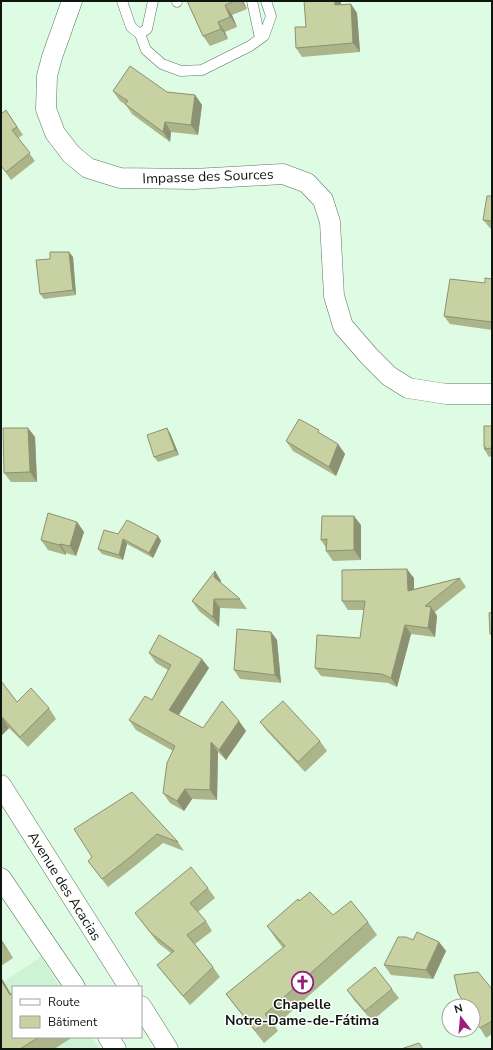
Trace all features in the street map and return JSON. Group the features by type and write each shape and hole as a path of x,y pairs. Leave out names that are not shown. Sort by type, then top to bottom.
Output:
{"street":[{"name":"Impasse des Sources","path":"72,1 52,57 47,76 46,109 55,133 71,154 88,168 120,178 194,178 283,174 307,183 323,200 330,222 334,296 343,326 369,356 389,376 408,388 446,394 492,394"},
{"name":"Avenue des Acacias","path":"1,785 128,986"},
{"path":"1,878 74,986"},
{"path":"142,1008 168,1049"},
{"path":"109,1038 116,1049"}],"lane":[{"path":"122,1 131,27 140,34 146,50 162,64 181,71 202,70 250,46 264,36 271,16 266,1"},
{"path":"140,34 147,29 153,1"},
{"path":"252,1 260,38"}],"shaded area":[{"path":"41,957 59,986 12,986 12,1038 93,1038 100,1049 1,1049 1,984"}],"building":[{"path":"187,1 235,1 225,5 230,17 218,22 221,29 203,36"},
{"path":"304,1 335,1 335,5 351,4 353,43 296,48 295,27 306,27"},
{"path":"130,66 167,92 195,95 191,125 165,122 163,132 125,104 128,101 113,91"},
{"path":"6,110 17,127 12,130 30,153 6,172 1,166 1,114"},
{"path":"487,196 492,196 492,221 483,220"},
{"path":"50,252 69,252 73,290 40,294 36,260 50,259"},
{"path":"485,278 492,279 492,322 444,316 450,279 485,283"},
{"path":"299,419 319,430 318,432 338,444 329,467 286,441"},
{"path":"484,426 492,426 492,448 484,449 486,447 484,447"},
{"path":"3,428 28,428 30,472 4,473"},
{"path":"167,428 175,450 154,457 147,435"},
{"path":"48,513 77,522 70,546 59,545 41,540"},
{"path":"322,516 354,516 354,550 326,551 327,539 321,540"},
{"path":"127,520 158,536 149,553 123,539 119,555 98,549 104,530 118,534"},
{"path":"407,569 408,591 460,578 425,606 431,607 428,628 405,625 391,678 382,674 315,668 317,635 360,638 365,601 342,601 342,570"},
{"path":"215,571 214,577 240,599 214,599 213,617 192,601"},
{"path":"492,612 492,634 490,634 489,613"},
{"path":"237,629 271,632 275,675 234,670"},
{"path":"159,635 202,659 169,710 203,728 222,701 239,721 219,750 211,742 210,790 185,789 177,801 163,793 167,763 175,746 129,720 145,696 152,700 171,665 149,653"},
{"path":"1,681 17,702 31,688 49,708 20,737 2,717 1,718"},
{"path":"283,701 320,741 298,762 260,722"},
{"path":"132,792 178,842 157,834 102,879 88,861 92,857 74,829"},
{"path":"191,867 208,888 190,903 206,921 187,935 213,967 183,996 157,965 174,951 151,933 135,913"},
{"path":"310,892 333,915 351,901 368,922 265,1014 269,1019 255,1030 226,994 285,946 267,926 298,899 299,901"},
{"path":"417,932 439,942 426,970 384,965 398,937 406,937 413,940"},
{"path":"375,967 392,989 365,1011 347,990"},
{"path":"478,972 492,989 492,1021 481,1027 481,998 461,998 458,993 454,975"},
{"path":"1,980 10,995 12,994 12,1038 37,1038 20,1049 1,1049"},
{"path":"419,1043 423,1049 401,1049"}],"place":[{"name":"Chapelle Notre-Dame-de-Fátima","path":"302,982"}]}
